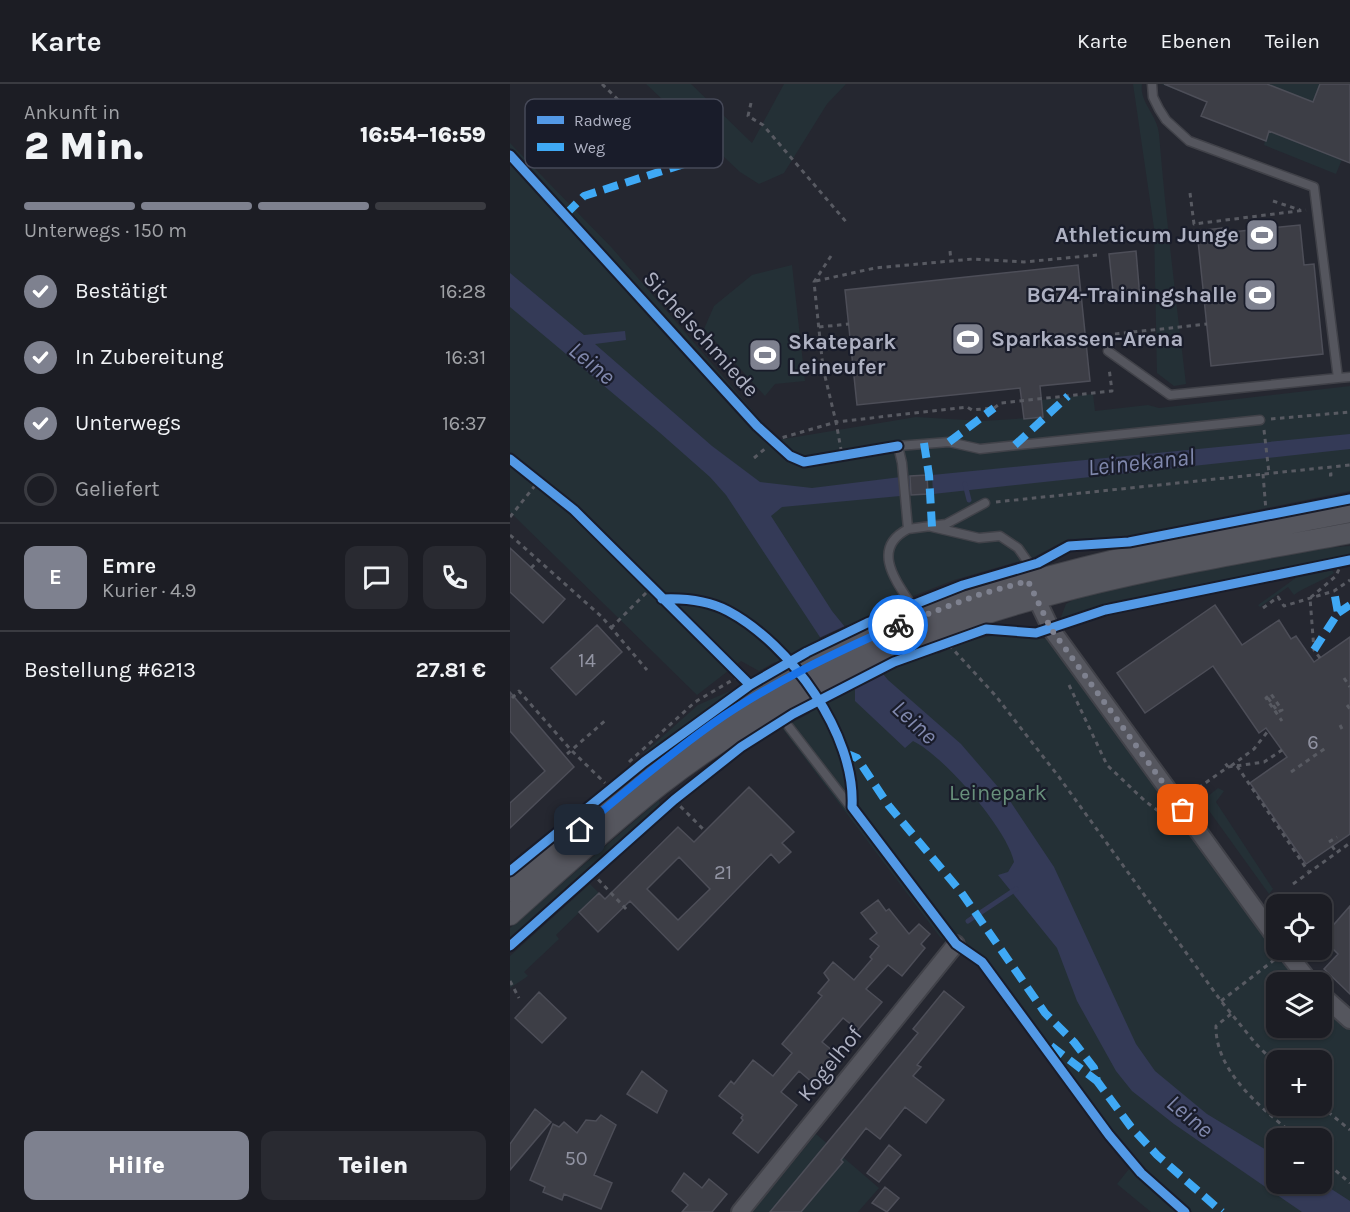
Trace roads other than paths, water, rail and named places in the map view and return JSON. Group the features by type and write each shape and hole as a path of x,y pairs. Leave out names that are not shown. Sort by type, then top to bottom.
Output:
{"street":[{"path":"510,891 651,770 714,723 772,688 914,611 1157,550 1350,512"},
{"path":"510,915 661,785 784,703 854,666 942,640 1032,582 1350,532"},
{"path":"1032,582 1051,629 1266,924"},
{"name":"Kogelhof","path":"740,1212 956,944"},
{"path":"1293,960 1302,972"},
{"path":"1332,1003 1350,1020"}],"lane":[{"path":"1152,84 1153,97 1159,110 1166,120 1189,141 1314,187 1338,378"},
{"path":"1108,351 1170,395 1350,377"},
{"path":"908,529 902,463 898,446 949,442 980,449 1262,425"},
{"path":"914,611 890,570 888,555 900,533 908,529 959,519 985,503"},
{"path":"932,526 979,538 1000,536 1018,548 1032,582"},
{"path":"789,727 956,944"}],"water":[{"name":"Leine","path":"510,273 584,335 625,331 626,340 595,344 712,446 760,482 812,488 909,476 911,495 782,507 771,516 832,611 888,680 961,744 1010,801 1054,867 1136,1044 1155,1071 1207,1114 1266,1150 1266,1187 1174,1124 1132,1091 1116,1071 1077,1001 1057,948 998,875 1008,872 1014,862 1000,832 987,813 941,761 913,741 905,748 855,701 855,690 726,495 710,477 659,432 510,307"},
{"name":"Leinekanal","path":"1350,434 1350,449 933,494 932,475"},
{"path":"1332,1189 1350,1201 1350,1212 1302,1212 1276,1194 1332,1194"}],"waterway":[{"path":"965,484 969,500"},
{"path":"968,921 1016,889"}],"place":[{"name":"Athleticum Junge","path":"1262,235"},
{"name":"BG74-Trainingshalle","path":"1260,295"},
{"name":"Sparkassen-Arena","path":"968,339"},
{"name":"Skatepark Leineufer","path":"765,355"}],"park label":[{"name":"Leinepark","path":"998,793"}]}
